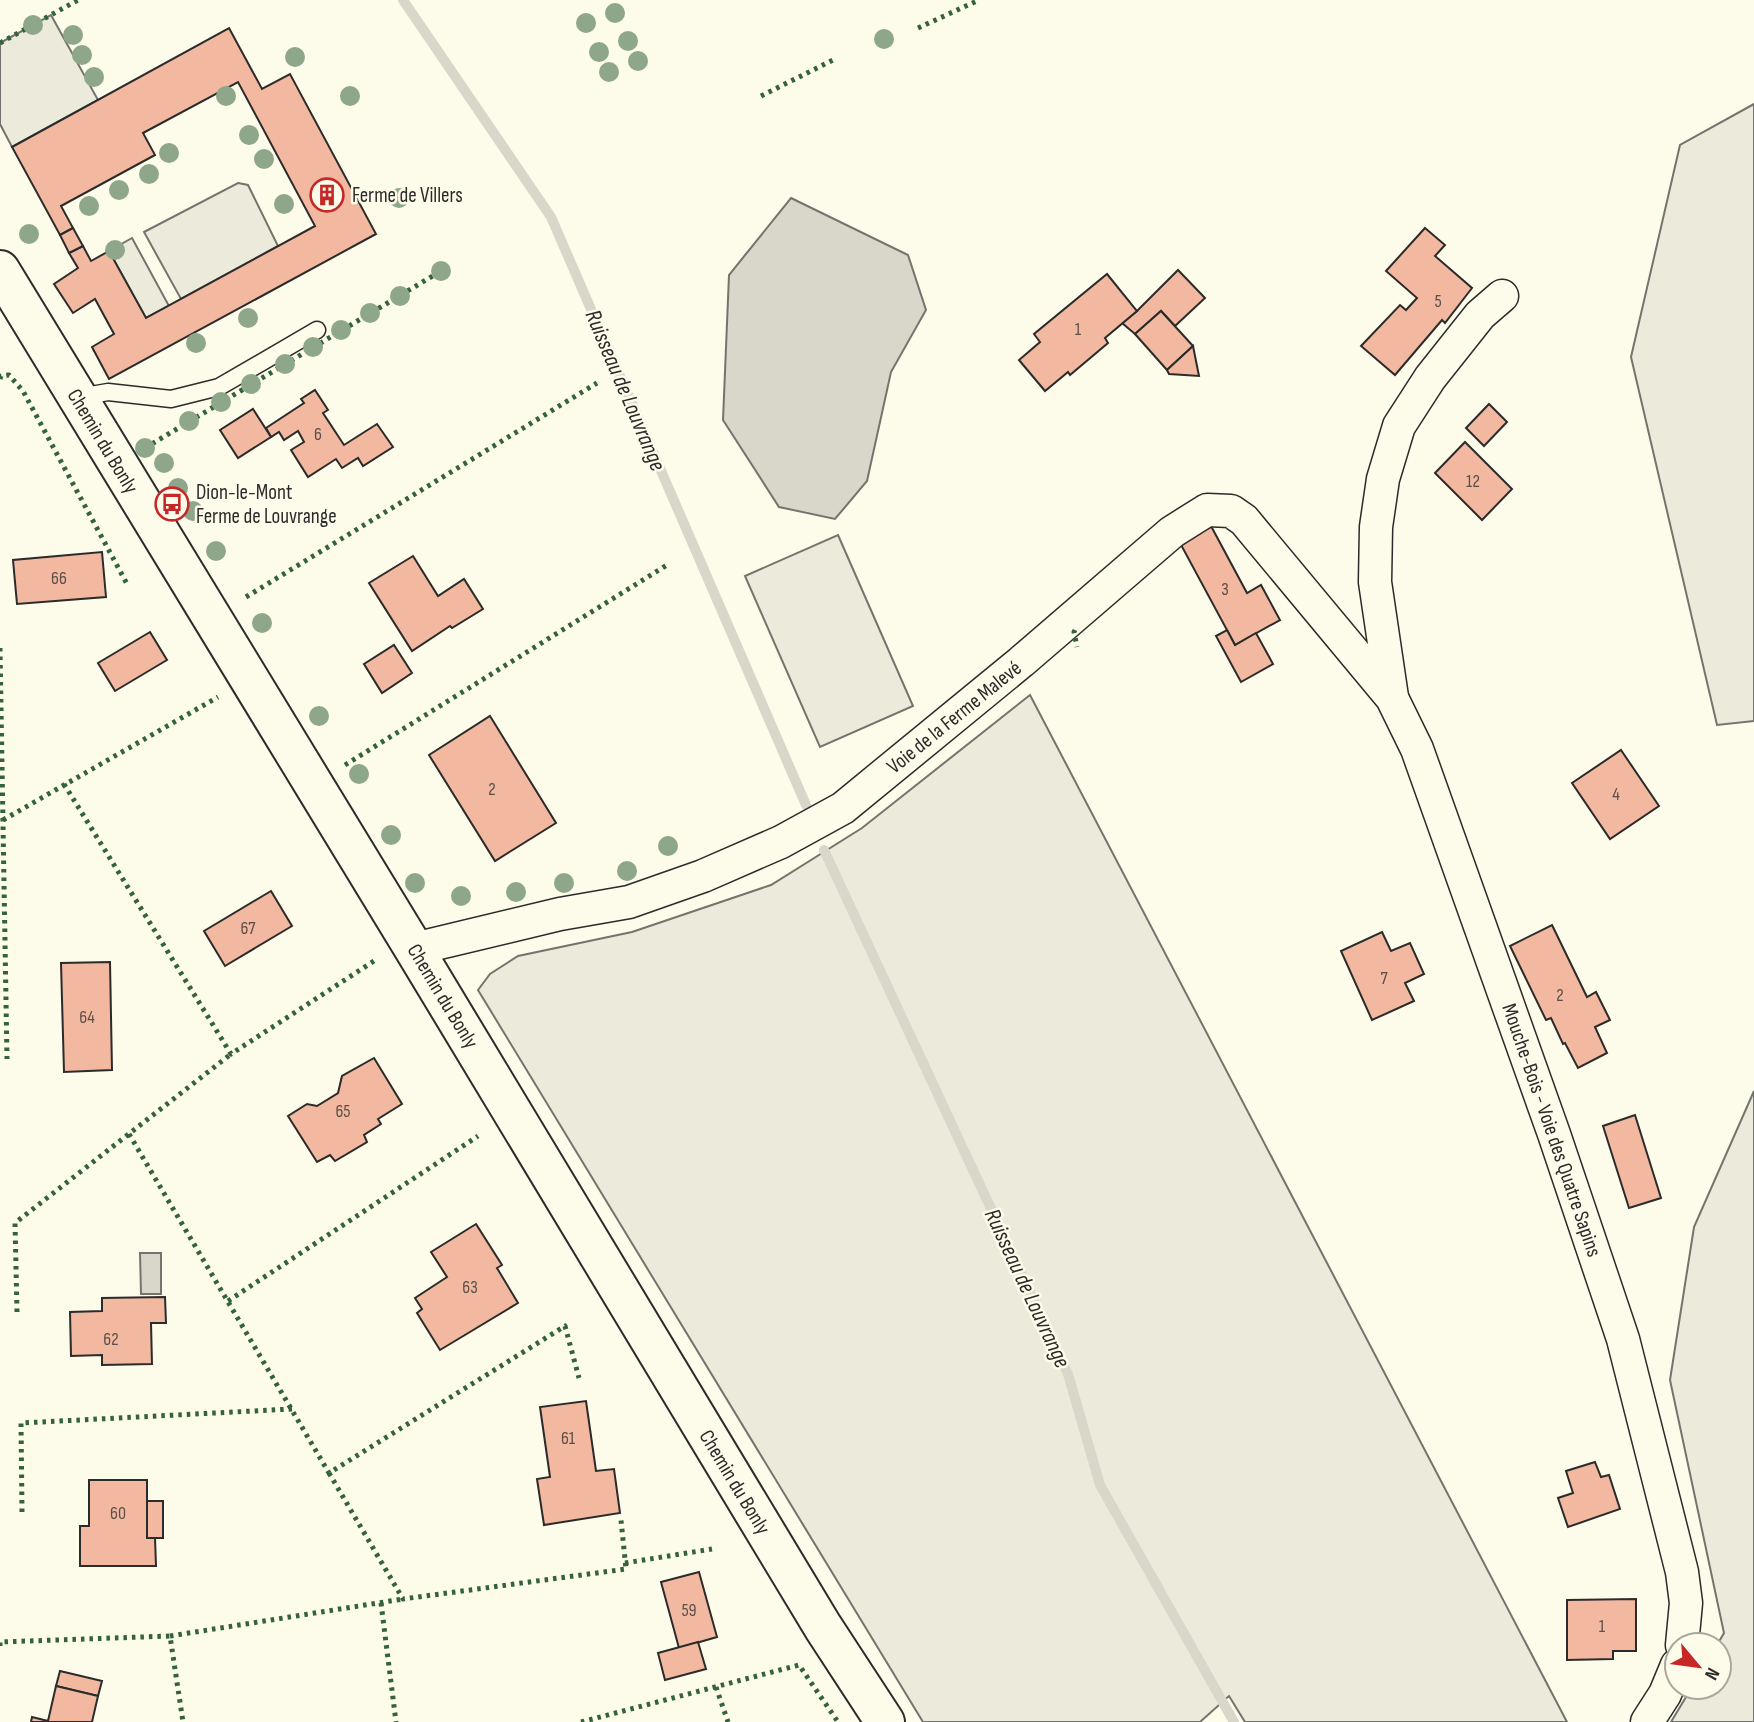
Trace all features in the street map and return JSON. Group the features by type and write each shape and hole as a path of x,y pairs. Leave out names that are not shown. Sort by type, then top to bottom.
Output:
{"street":[{"name":"Chemin du Bonly","path":"0,270 823,1627 885,1722"},
{"path":"1392,698 1375,582 1376,527 1383,479 1399,426 1424,388 1480,315 1502,296"},
{"name":"Voie de la Ferme Malevé","path":"414,949 560,914 629,902 703,876 781,842 843,808 1021,663 1172,531 1207,510 1231,511 1244,520 1392,698"},
{"name":"Mouche-Bois - Voie des Quatre Sapins","path":"1392,698 1422,761 1550,1121 1623,1339 1682,1572 1686,1603 1683,1631"},
{"path":"1647,1722 1663,1697"}],"lane":[{"path":"77,397 108,392 171,399 219,387 317,330"}],"shaded area":[{"path":"51,15 98,100 12,147 0,124 0,43"},
{"path":"1754,104 1754,721 1717,725 1631,357 1680,145"},
{"path":"238,183 248,185 278,246 181,299 144,232"},
{"path":"791,198 908,255 926,310 891,372 867,481 835,519 779,507 723,420 729,275"},
{"path":"132,238 169,306 146,318 109,251"},
{"path":"838,535 913,706 820,747 745,576"},
{"path":"1030,695 1567,1722 1245,1722 1229,1696 1200,1722 923,1722 478,990 490,974 518,956 632,932 771,885 862,828"},
{"path":"1754,1091 1754,1722 1671,1722 1684,1701 1733,1701 1733,1631 1724,1631 1670,1380 1694,1227"},
{"path":"140,1253 161,1253 161,1294 141,1294"}],"building":[{"name":"Ferme de Villers","path":"229,28 262,89 290,74 376,234 109,379 92,347 114,334 95,299 73,313 54,284 78,268 69,253 83,246 91,261 109,251 146,318 315,226 238,82 143,133 155,155 61,206 73,228 60,235 12,147"},
{"path":"73,228 83,246 69,253 60,235"},
{"path":"1425,228 1445,245 1435,256 1472,288 1445,323 1442,320 1395,375 1361,346 1400,305 1406,310 1417,298 1386,271"},
{"path":"1178,270 1205,298 1175,326 1161,311 1135,334 1122,323 1137,311"},
{"path":"1107,274 1137,311 1105,338 1108,343 1070,375 1068,372 1045,391 1019,360 1040,342 1034,334"},
{"path":"1161,311 1193,346 1167,370 1135,334"},
{"path":"1193,346 1199,376 1169,374 1167,370"},
{"path":"315,390 328,410 323,413 344,445 377,424 393,447 363,466 358,458 342,468 336,459 308,477 291,450 304,442 298,431 284,440 279,432 271,437 266,428 304,403 301,399"},
{"path":"1489,404 1507,422 1484,446 1466,428"},
{"path":"253,409 271,437 238,458 220,430"},
{"path":"1465,442 1512,489 1482,520 1435,473"},
{"path":"1211,526 1247,593 1261,585 1280,620 1235,645 1180,543"},
{"path":"102,552 106,597 17,604 13,560"},
{"path":"413,556 438,596 464,579 483,609 452,628 450,626 412,651 369,583"},
{"path":"1227,630 1235,645 1256,633 1273,664 1241,682 1216,636"},
{"path":"150,632 167,660 115,691 98,663"},
{"path":"394,645 412,673 382,693 364,664"},
{"path":"490,716 556,823 495,861 429,755"},
{"path":"1621,750 1659,806 1610,839 1572,783"},
{"path":"271,891 292,926 225,966 204,931"},
{"path":"1552,925 1587,997 1596,992 1610,1020 1595,1027 1607,1053 1578,1068 1551,1018 1546,1020 1510,946"},
{"path":"1382,932 1391,951 1410,943 1424,974 1405,983 1414,1001 1372,1020 1341,951"},
{"path":"110,962 112,1070 64,1072 61,963"},
{"path":"374,1058 402,1104 378,1119 381,1124 364,1135 367,1142 335,1161 330,1155 317,1162 288,1116 307,1104 317,1106 338,1093 342,1076"},
{"path":"1635,1115 1661,1198 1629,1208 1603,1126"},
{"path":"476,1224 502,1265 497,1268 518,1303 440,1350 417,1313 422,1309 415,1298 447,1277 431,1252"},
{"path":"165,1297 166,1323 151,1323 152,1364 102,1365 102,1355 71,1356 70,1312 102,1311 102,1298"},
{"path":"586,1401 596,1471 614,1469 620,1513 544,1525 537,1479 550,1477 540,1407"},
{"path":"1595,1462 1601,1477 1609,1475 1620,1509 1568,1527 1558,1498 1573,1493 1566,1471"},
{"path":"89,1480 147,1480 147,1538 155,1538 156,1566 80,1566 80,1526 89,1526"},
{"path":"147,1501 163,1501 163,1538 147,1538"},
{"path":"699,1572 717,1637 679,1648 661,1582"},
{"path":"1636,1599 1636,1651 1613,1651 1613,1659 1567,1660 1567,1600"},
{"path":"698,1642 706,1669 665,1680 658,1653"},
{"path":"60,1671 102,1681 98,1696 56,1686"},
{"path":"56,1686 98,1696 92,1722 31,1722 32,1717 48,1721"}],"waterway":[{"name":"Ruisseau de Louvrange","path":"403,0 551,217 806,805"},
{"name":"Ruisseau de Louvrange","path":"824,850 1068,1374 1100,1485 1234,1722"}],"hedge":[{"path":"0,43 78,0"},
{"path":"918,28 979,0"},
{"path":"761,96 837,58"},
{"path":"145,448 451,265"},
{"path":"0,379 1,376 9,375 23,391 127,584"},
{"path":"246,597 597,383"},
{"path":"345,765 667,565"},
{"path":"1075,630 1077,647"},
{"path":"0,648 7,1059"},
{"path":"3,820 218,697"},
{"path":"64,784 231,1054 377,959"},
{"path":"17,1312 15,1223 231,1054"},
{"path":"129,1134 329,1473 565,1326 579,1378"},
{"path":"228,1301 478,1136"},
{"path":"22,1512 21,1423 292,1409"},
{"path":"329,1473 403,1599 626,1569 621,1520"},
{"path":"625,1563 712,1549"},
{"path":"170,1636 403,1599"},
{"path":"381,1603 396,1722"},
{"path":"0,1646 0,1642 170,1636 183,1722"},
{"path":"581,1722 799,1665 838,1722"},
{"path":"716,1687 728,1722"}],"place":[{"name":"Ferme de Villers","path":"327,195"},
{"name":"Dion-le-Mont Ferme de Louvrange","path":"172,504"}]}
